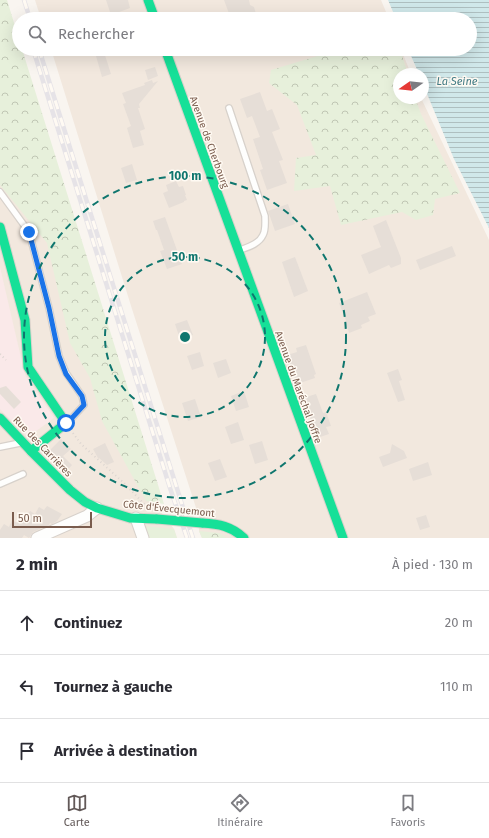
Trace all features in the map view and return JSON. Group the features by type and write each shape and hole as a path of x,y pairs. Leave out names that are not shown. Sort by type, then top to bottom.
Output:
{"street":[{"path":"148,0 152,12"},
{"name":"Avenue de Cherbourg","path":"168,56 236,247"},
{"path":"0,227 25,320 28,367 66,423 31,451"},
{"name":"Avenue du Maréchal Joffre","path":"236,247 343,538"},
{"name":"Rue des Carrières","path":"0,418 70,490"},
{"name":"Côte d'Évecquemont","path":"70,490 85,502 97,508 130,518 158,519 224,526 235,530 244,538"},
{"path":"36,538 87,516 97,508"},
{"path":"136,518 143,538"}],"lane":[{"path":"229,108 265,216 263,236 251,247 236,247"},
{"path":"0,192 29,232 49,308 59,356 66,374 82,396 84,405 66,423"},
{"path":"0,447 23,442"},
{"path":"0,484 23,474"}],"path":[{"path":"0,354 6,360"},
{"path":"66,423 81,444 126,484 158,519"}],"shaded area":[{"path":"35,0 381,0 386,12 39,12"},
{"path":"0,8 12,45 12,56 16,56 103,326 161,512 174,529 177,538 0,538"},
{"path":"53,56 404,56 409,68 393,68 393,104 424,104 489,240 489,538 202,538 199,531 199,517"},
{"path":"0,267 25,375 54,418 28,437 0,409"}],"green space":[{"path":"0,0 7,0 12,16 12,56 24,56 164,504 146,501 102,421 90,378 70,343 47,243 0,185"},
{"path":"317,56 402,56 406,68 393,68 393,104 417,104 460,193 435,199 433,215 416,220 402,212 341,225 330,186 294,191 296,158 316,155 297,105 269,83 271,70"},
{"path":"144,526 174,529 177,538 149,538"},
{"path":"199,531 219,533 227,538 202,538"}],"water":[{"name":"La Seine","path":"388,0 489,0 489,228 454,159 429,99 429,68 416,68 411,56 477,56 477,12 393,12"}],"building":[{"path":"106,0 128,0 130,8 119,12 110,12"},
{"path":"224,0 249,0 250,5 254,7 255,12 228,12"},
{"path":"96,56 105,56 111,74 102,77"},
{"path":"155,67 158,76 148,80 145,70"},
{"path":"152,80 153,83 158,81 139,104 140,108 138,108 145,129 140,131 144,145 133,148 127,128 131,126 123,104 126,103 122,93 145,85 144,83"},
{"path":"260,92 267,111 272,109 280,129 272,132 283,160 279,161 287,183 267,190 260,170 263,169 253,139 260,137 252,116 247,118 240,99"},
{"path":"132,164 137,180 126,183 121,168"},
{"path":"176,181 179,187 183,186 187,200 169,208 163,193 168,191 166,185"},
{"path":"288,204 295,224 275,231 268,211"},
{"path":"165,217 182,264 167,269 160,251 164,250 153,221"},
{"path":"386,220 401,258 401,264 391,268 389,265 369,274 361,255 381,247 373,226"},
{"path":"452,246 456,256 420,270 416,260"},
{"path":"295,257 308,291 294,297 282,262"},
{"path":"367,292 376,314 368,317 370,321 361,325 362,328 349,333 347,323 339,303"},
{"path":"187,320 193,335 180,339 175,324"},
{"path":"306,345 316,374 314,375 315,378 297,384 287,355 297,352 296,348"},
{"path":"200,352 204,366 192,370 187,356"},
{"path":"226,359 231,373 218,378 213,363"},
{"path":"398,369 402,380 399,381 405,400 398,402 387,373"},
{"path":"6,386 21,402 14,409 0,394 0,388"},
{"path":"244,391 249,407 236,411 231,396"},
{"path":"316,394 323,413 326,412 331,426 326,427 329,434 317,438 303,398"},
{"path":"195,399 201,417 188,421 182,403"},
{"path":"238,422 244,440 231,444 225,427"},
{"path":"61,439 71,449 63,456 72,465 66,472 48,452"},
{"path":"262,441 268,460 255,464 249,445"},
{"path":"105,443 114,462 107,465 98,458 93,449"},
{"path":"392,444 404,451 407,458 383,467 379,457 390,453"},
{"path":"220,459 227,477 215,481 208,463"},
{"path":"428,462 432,475 413,481 409,469"},
{"path":"47,506 62,514 57,521 52,524 50,523 43,528 41,527 33,532 29,538 24,535 22,538 0,538 0,530 4,524 9,527 12,520 17,523 21,516 26,518 30,511 35,514 39,507 44,510"},
{"path":"426,515 430,527 420,530 416,518"}],"railway":[{"path":"24,0 28,12"},
{"path":"35,56 187,538"},
{"path":"41,56 193,538"}],"traffic: fast":[{"path":"148,0 152,12"},
{"path":"168,56 343,538"},
{"path":"0,227 25,320 28,367 66,423 31,451"},
{"path":"0,418 70,490 85,502 97,508 130,518 157,519"},
{"path":"157,519 202,523"},
{"path":"202,523 224,526 244,538"}],"route":[{"path":"29,232 49,308 59,356 66,374 82,396 84,405 66,423"}]}
